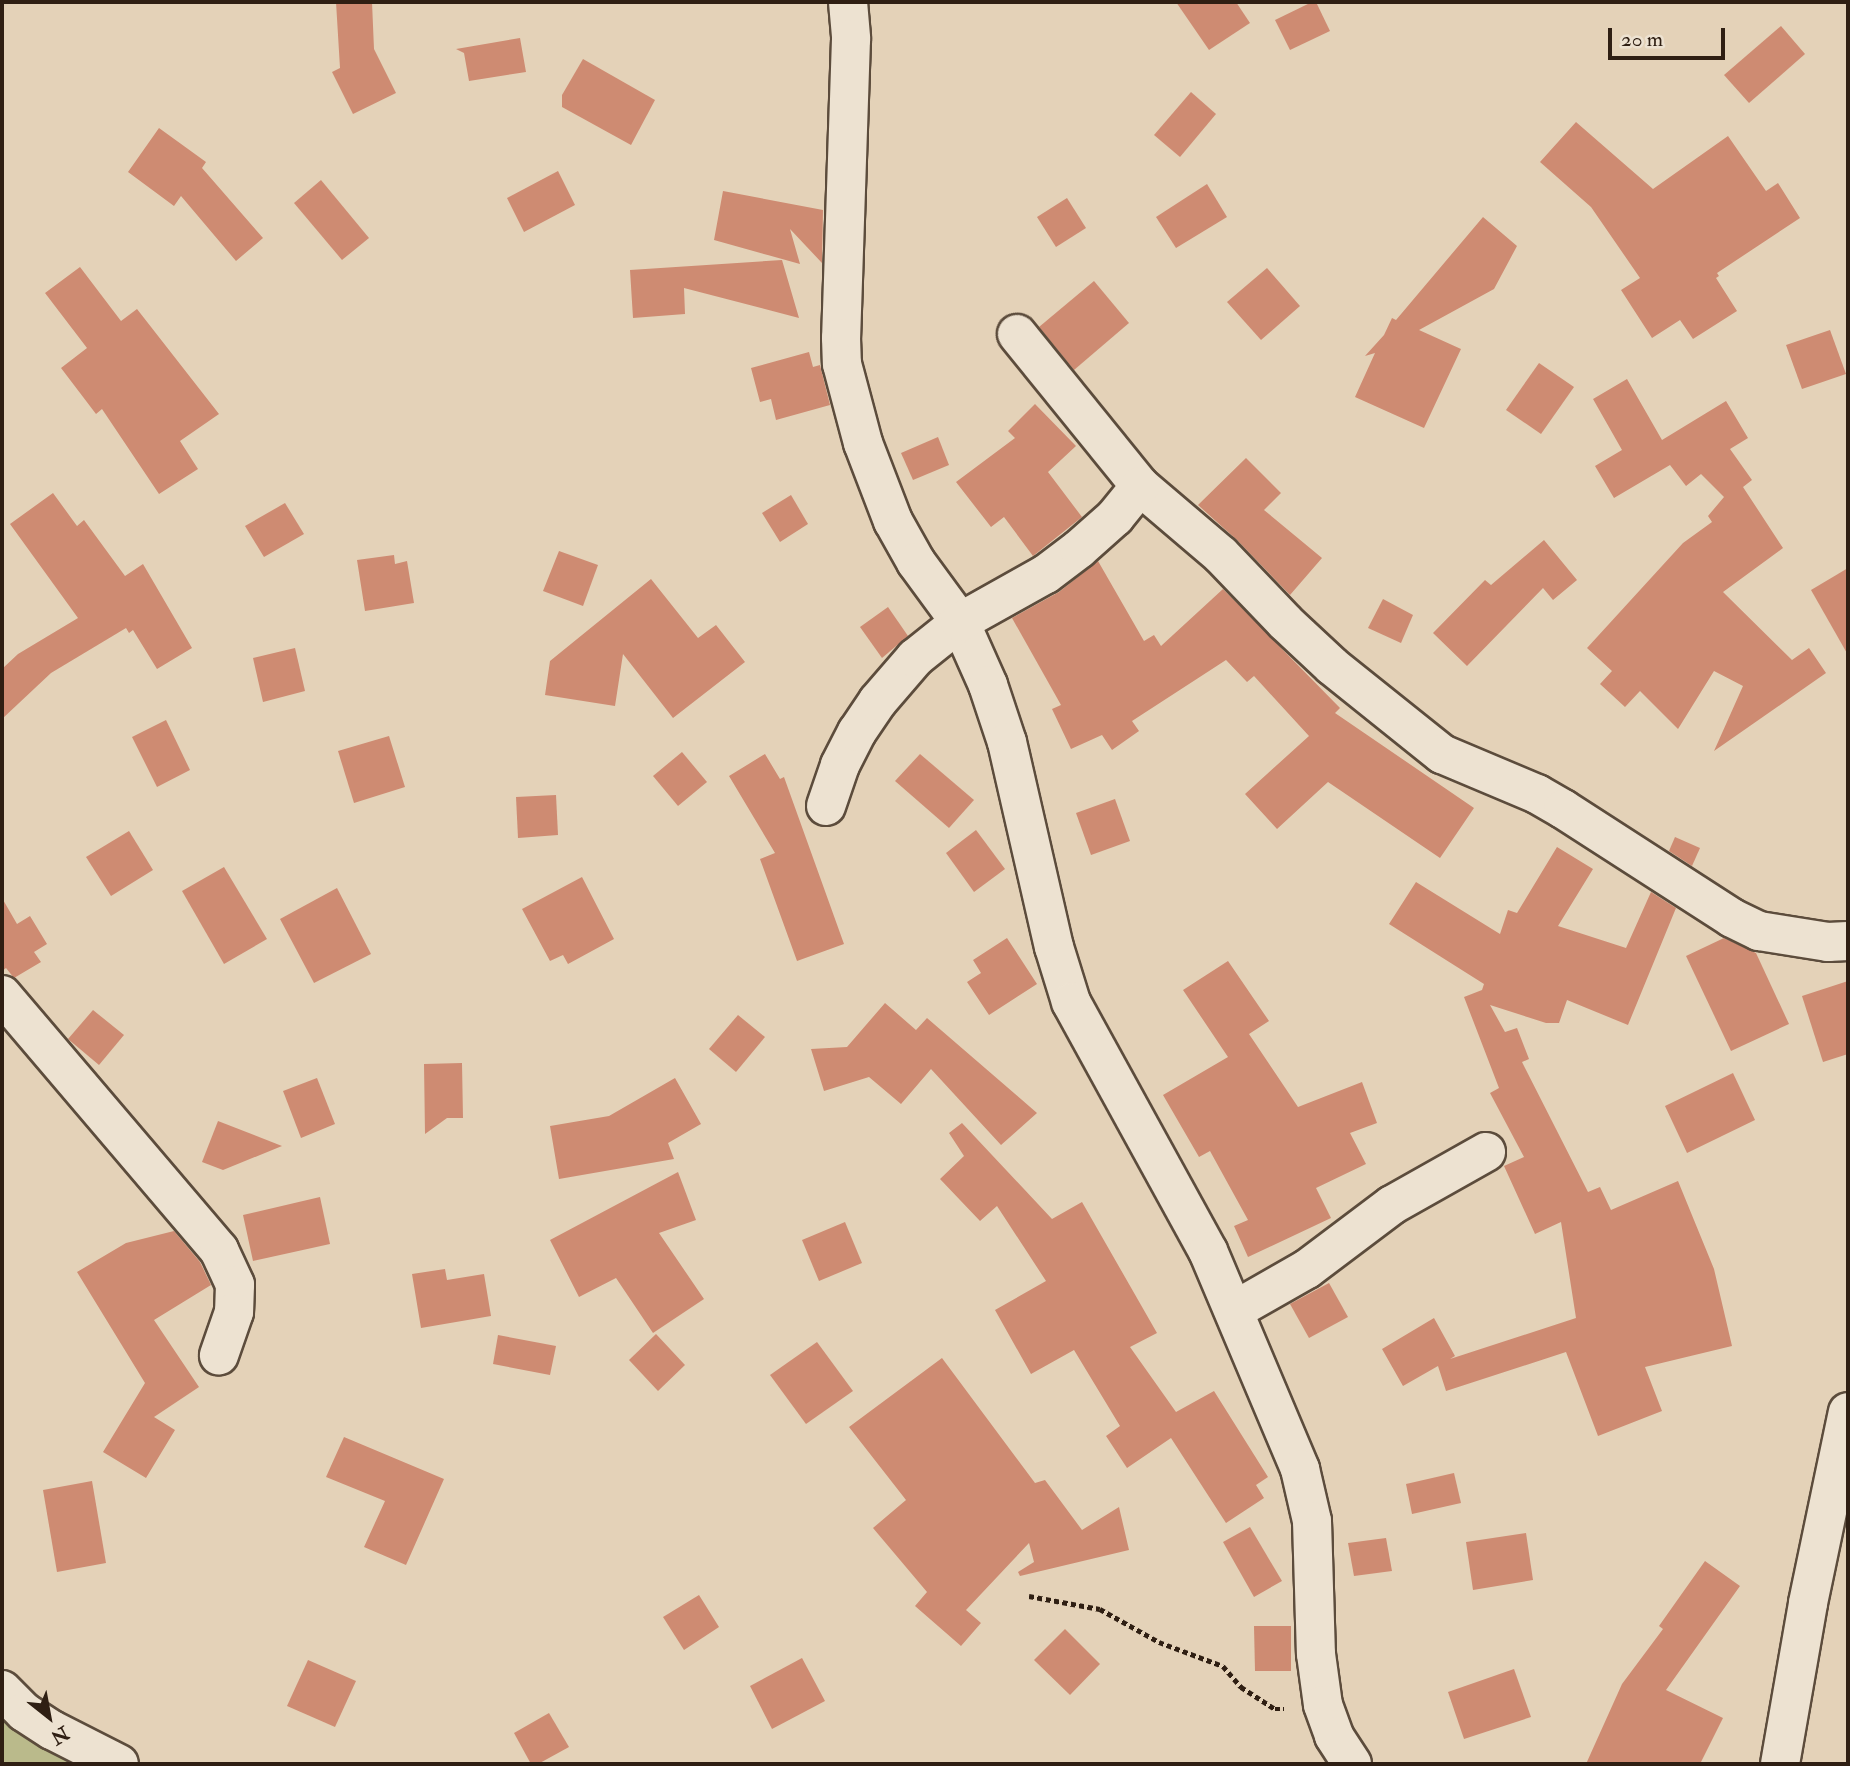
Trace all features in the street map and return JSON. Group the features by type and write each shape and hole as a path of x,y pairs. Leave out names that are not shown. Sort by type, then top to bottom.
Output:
{"street":[{"path":"848,2 851,39 842,364 863,443 893,522 916,562 960,622 988,685 1007,742 1063,983 1208,1251 1300,1469 1312,1521 1316,1654 1323,1705 1334,1736 1352,1764"},
{"path":"1017,334 1140,486 1221,555 1285,622 1332,666 1442,754 1554,804 1732,918 1759,931 1828,942 1848,941"},
{"path":"826,806 840,765 878,701 915,658 960,622 1060,564 1099,534 1140,486"},
{"path":"2,996 219,1250 235,1285 234,1312 219,1355"},
{"path":"1235,1310 1307,1269 1392,1205 1486,1152"},
{"path":"1780,1764 1808,1604 1848,1412"},
{"path":"2,1690 24,1712 52,1730 118,1764"}],"path":[{"path":"1029,1597 1100,1609 1159,1642 1223,1666 1241,1687 1275,1709 1323,1705"}],"green space":[{"path":"2,1712 105,1764 2,1764"}],"building":[{"path":"336,2 372,2 374,49 396,93 353,114 332,72 340,68"},
{"path":"1176,2 1236,2 1250,23 1209,50"},
{"path":"1316,2 1330,31 1290,50 1275,20"},
{"path":"1781,26 1805,54 1749,103 1724,75"},
{"path":"520,38 526,72 469,81 464,53 456,49"},
{"path":"583,59 655,100 631,145 562,107 562,95"},
{"path":"1191,92 1216,114 1180,157 1154,135"},
{"path":"1576,122 1653,189 1728,136 1766,191 1778,183 1800,218 1717,273 1719,276 1716,278 1737,311 1693,339 1680,320 1652,338 1621,290 1640,278 1591,207 1540,162"},
{"path":"159,128 206,162 202,168 263,238 236,261 181,196 174,206 128,172"},
{"path":"558,171 575,205 524,232 507,198"},
{"path":"321,180 369,238 342,260 294,203"},
{"path":"1207,184 1227,217 1176,248 1156,217"},
{"path":"723,191 823,210 822,263 790,229 800,264 714,240"},
{"path":"1067,198 1086,228 1056,247 1037,217"},
{"path":"1483,217 1517,246 1494,289 1419,330 1461,349 1424,428 1355,397 1375,353 1365,356 1384,335 1392,318 1396,320"},
{"path":"782,260 799,318 684,288 685,314 633,318 630,270"},
{"path":"80,267 121,321 137,309 219,414 180,441 198,469 159,494 102,409 96,414 61,368 87,348 45,293"},
{"path":"1267,268 1300,306 1261,340 1227,302"},
{"path":"1094,281 1129,323 1074,370 1039,327"},
{"path":"1830,330 1846,374 1802,389 1786,345"},
{"path":"809,352 813,367 820,365 830,405 776,420 771,399 760,402 751,368"},
{"path":"1539,363 1574,387 1541,434 1506,410"},
{"path":"1627,379 1662,440 1726,401 1748,438 1730,449 1752,480 1743,487 1783,548 1723,592 1792,660 1809,648 1826,673 1714,751 1743,686 1714,671 1678,729 1640,691 1625,707 1600,684 1612,671 1587,648 1683,543 1712,522 1708,516 1724,497 1701,474 1686,486 1670,465 1614,498 1595,466 1622,450 1593,399"},
{"path":"1035,404 1076,446 1048,472 1082,517 1033,556 1004,517 991,527 956,482 1015,438 1008,431"},
{"path":"938,437 949,465 913,480 901,453"},
{"path":"1246,458 1281,493 1264,510 1322,558 1290,595 1237,540 1198,505"},
{"path":"53,493 77,526 84,520 125,576 143,564 192,648 157,669 133,630 129,633 126,628 51,673 2,719 2,669 18,654 78,618 10,524"},
{"path":"791,495 808,524 780,542 762,513"},
{"path":"285,503 304,534 264,557 245,526"},
{"path":"1544,540 1577,580 1553,600 1543,588 1467,666 1433,633 1485,580 1491,585"},
{"path":"559,551 598,565 583,606 543,591"},
{"path":"394,555 395,564 407,561 414,603 365,611 357,560"},
{"path":"1098,561 1144,641 1154,635 1161,646 1223,589 1340,708 1335,713 1474,808 1440,858 1328,782 1277,829 1245,794 1309,736 1254,676 1247,682 1226,660 1132,721 1139,731 1112,750 1102,735 1071,749 1052,709 1061,705 1012,618 1059,592"},
{"path":"1848,568 1848,655 1811,590"},
{"path":"651,579 698,638 716,625 745,662 673,718 623,654 615,706 545,695 550,661"},
{"path":"1383,599 1413,615 1401,643 1368,628"},
{"path":"888,607 908,636 882,658 860,627"},
{"path":"295,648 305,691 263,702 253,658"},
{"path":"166,720 190,770 157,787 132,737"},
{"path":"389,736 405,787 354,803 338,751"},
{"path":"682,752 707,782 678,806 653,776"},
{"path":"765,754 780,779 784,777 844,944 797,961 760,859 775,853 729,776"},
{"path":"920,754 974,800 949,828 895,781"},
{"path":"556,795 558,835 518,838 516,797"},
{"path":"1115,799 1130,841 1091,855 1076,813"},
{"path":"976,830 1005,869 974,892 946,853"},
{"path":"129,831 153,870 111,896 86,857"},
{"path":"1675,837 1700,848 1692,866 1669,851"},
{"path":"1557,847 1593,869 1558,926 1626,948 1651,892 1676,908 1628,1025 1567,1000 1559,1023 1546,1023 1490,1005 1505,1032 1517,1028 1529,1059 1522,1062 1588,1192 1600,1187 1611,1210 1678,1181 1714,1269 1732,1346 1645,1367 1662,1411 1598,1436 1566,1352 1446,1391 1438,1366 1403,1386 1382,1349 1434,1318 1455,1356 1450,1359 1576,1318 1561,1222 1535,1234 1504,1166 1524,1157 1490,1093 1499,1088 1464,997 1482,990 1484,984 1389,924 1416,882 1500,934 1508,910 1517,913"},
{"path":"224,867 267,939 224,964 182,891"},
{"path":"582,877 614,939 568,964 563,955 550,961 522,909"},
{"path":"337,888 371,954 314,983 280,919"},
{"path":"2,898 17,924 30,916 47,944 34,952 41,962 14,978 6,968 2,971"},
{"path":"1007,938 1037,984 989,1015 967,982 981,973 973,960"},
{"path":"1724,938 1756,953 1789,1024 1731,1051 1686,956"},
{"path":"1228,961 1269,1021 1249,1034 1298,1107 1362,1082 1377,1123 1350,1133 1366,1164 1316,1188 1331,1218 1248,1257 1234,1226 1248,1220 1210,1151 1199,1157 1163,1095 1228,1057 1183,990"},
{"path":"1848,981 1848,1054 1823,1062 1802,996"},
{"path":"885,1003 916,1030 927,1018 1037,1113 1001,1145 931,1069 901,1104 869,1077 824,1091 811,1049 847,1047"},
{"path":"93,1010 124,1035 99,1065 68,1039"},
{"path":"738,1015 765,1037 736,1072 709,1049"},
{"path":"462,1063 463,1118 447,1118 425,1134 424,1064"},
{"path":"1733,1073 1755,1120 1687,1153 1665,1106"},
{"path":"317,1078 335,1124 301,1138 283,1091"},
{"path":"675,1078 701,1124 668,1143 674,1159 559,1179 550,1126 609,1116"},
{"path":"218,1121 282,1146 223,1170 202,1162"},
{"path":"962,1123 1052,1219 1082,1202 1157,1333 1130,1347 1176,1412 1214,1391 1268,1477 1256,1485 1264,1498 1226,1523 1171,1438 1127,1468 1106,1436 1120,1426 1074,1350 1031,1374 995,1310 1046,1281 997,1206 980,1221 940,1179 964,1156 949,1133"},
{"path":"678,1172 696,1220 659,1233 704,1299 653,1333 616,1278 579,1297 550,1240"},
{"path":"320,1197 330,1244 253,1261 243,1215"},
{"path":"845,1222 862,1263 819,1281 802,1240"},
{"path":"174,1231 200,1262 211,1285 154,1320 199,1387 154,1417 175,1430 146,1478 103,1452 145,1383 77,1272 126,1243"},
{"path":"445,1269 447,1280 484,1274 491,1316 421,1328 412,1274"},
{"path":"1329,1283 1348,1317 1309,1338 1290,1304"},
{"path":"656,1334 685,1365 658,1391 629,1360"},
{"path":"498,1335 556,1346 550,1375 493,1364"},
{"path":"817,1342 853,1391 806,1424 770,1375"},
{"path":"942,1358 1035,1483 1045,1480 1082,1530 1119,1507 1129,1550 1020,1576 1018,1572 1034,1562 1029,1543 966,1610 981,1623 961,1646 915,1606 927,1592 873,1528 906,1500 849,1427"},
{"path":"344,1437 444,1479 406,1565 364,1547 385,1501 326,1477"},
{"path":"1454,1473 1461,1503 1412,1514 1406,1484"},
{"path":"92,1481 106,1563 57,1572 43,1490"},
{"path":"1250,1527 1282,1581 1254,1597 1223,1542"},
{"path":"1526,1533 1533,1580 1473,1590 1466,1542"},
{"path":"1386,1538 1392,1571 1354,1576 1348,1543"},
{"path":"1705,1561 1740,1586 1666,1690 1723,1718 1700,1764 1586,1764 1622,1684 1663,1629 1659,1626"},
{"path":"699,1595 719,1627 684,1650 663,1617"},
{"path":"1254,1626 1291,1626 1291,1671 1255,1671"},
{"path":"1065,1629 1100,1664 1070,1695 1034,1660"},
{"path":"802,1658 825,1701 772,1729 750,1686"},
{"path":"308,1660 356,1681 335,1727 287,1706"},
{"path":"1514,1669 1531,1717 1464,1739 1448,1692"},
{"path":"549,1713 569,1747 538,1764 531,1764 514,1733"}]}
